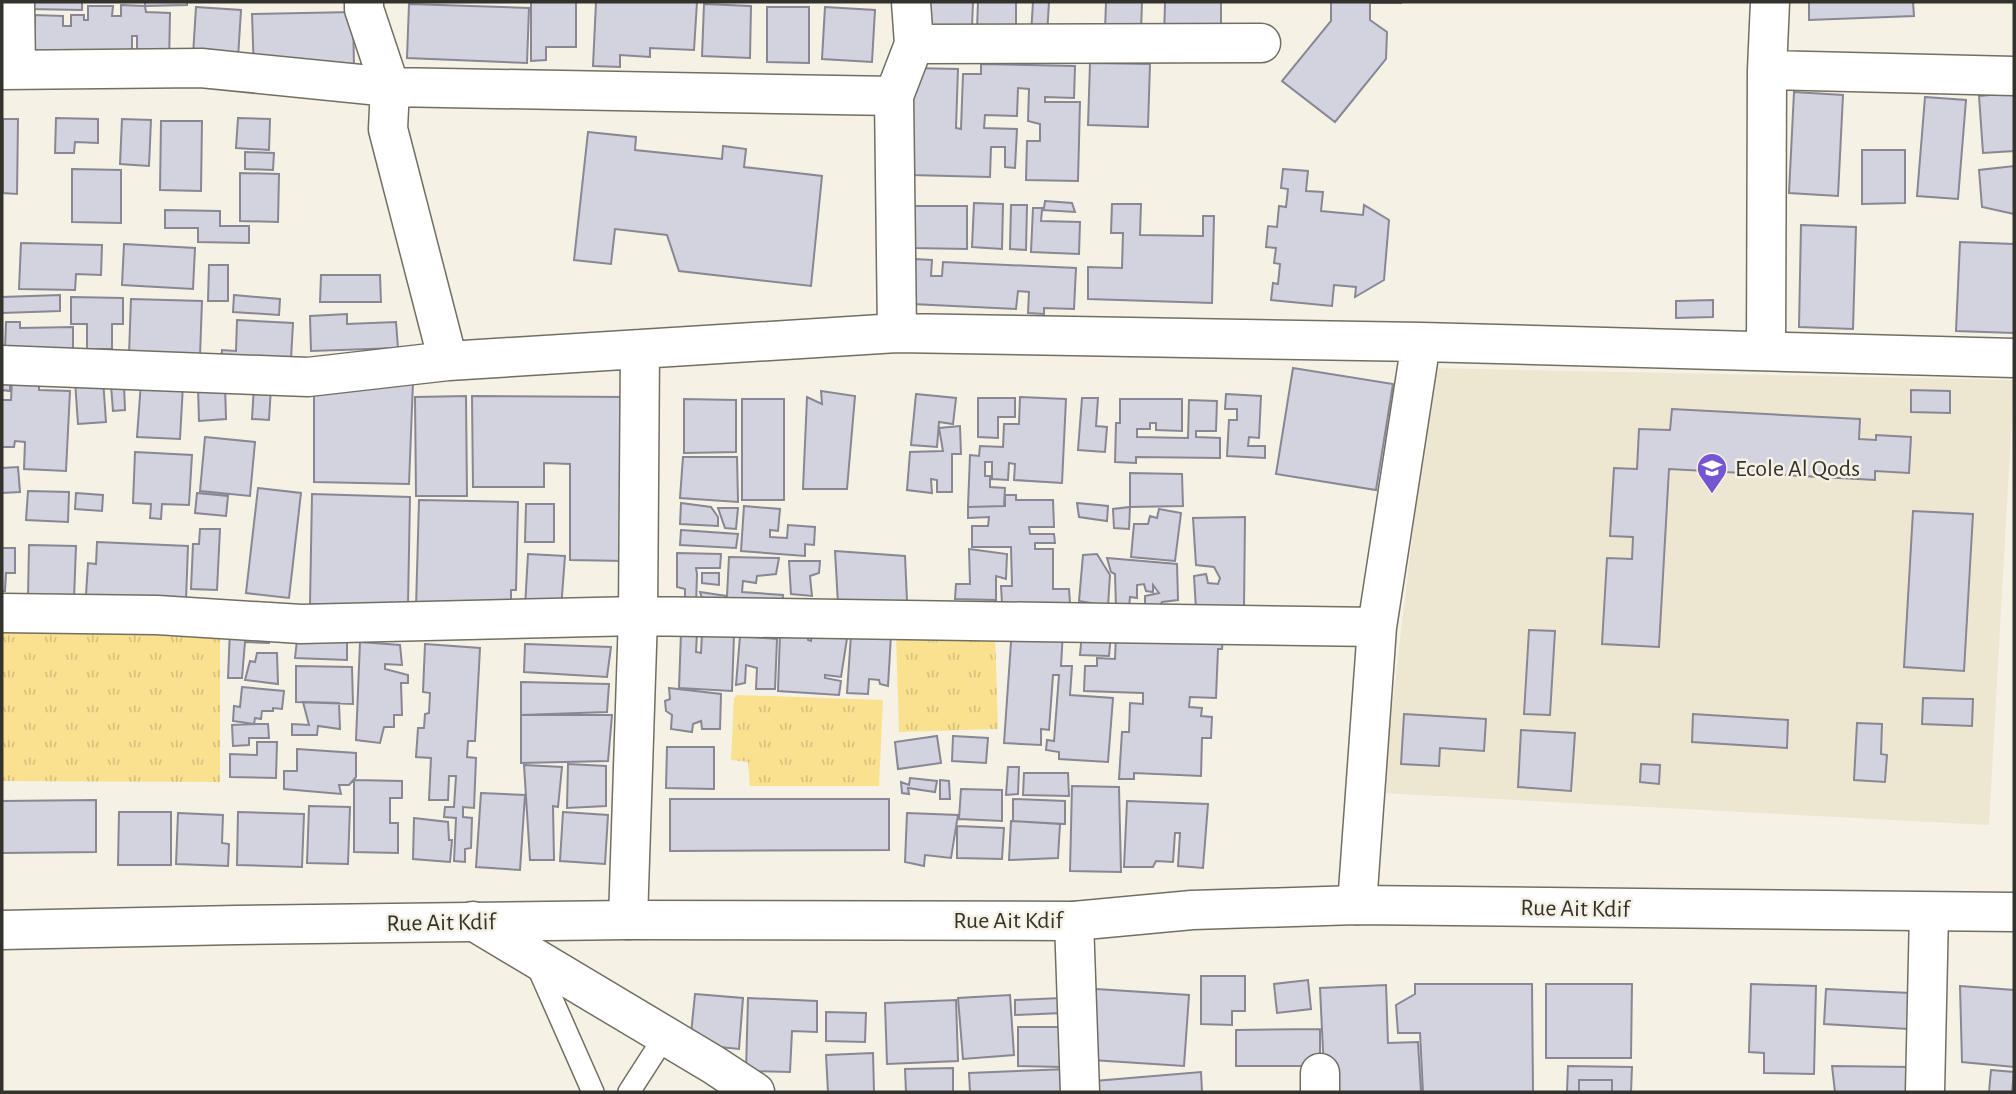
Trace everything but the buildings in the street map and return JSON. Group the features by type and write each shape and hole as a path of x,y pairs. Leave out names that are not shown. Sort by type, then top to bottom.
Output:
{"street":[{"path":"15,2 9,69 201,68 390,87 894,96"},
{"path":"364,2 390,87 388,129 448,361"},
{"path":"897,333 894,96 914,44 911,2"},
{"path":"1766,351 1770,2"},
{"path":"914,44 1261,43"},
{"path":"1768,71 2014,76"},
{"path":"2,365 308,377 448,361 897,333 1421,342 2014,358"},
{"path":"1357,905 1377,628 1421,342"},
{"path":"628,920 638,616 640,349"},
{"path":"2,613 157,615 325,624 638,616 1377,628"},
{"name":"Rue Ait Kdif","path":"2,930 472,921 1074,920 1192,910 1357,905 2014,912"},
{"path":"1924,1092 1929,912"},
{"path":"1074,920 1080,1092"},
{"path":"472,921 755,1092"}],"lane":[{"path":"534,958 593,1092"},
{"path":"629,1092 665,1036"}],"shaded area":[{"name":"Ecole Al Qods","path":"1432,368 2014,380 1989,825 1382,793"}],"green space":[{"path":"2,627 220,628 220,782 2,781"},
{"path":"995,632 998,729 899,732 896,634"},
{"path":"737,695 883,700 879,786 750,786 748,762 731,760 734,698"}],"place":[{"name":"Ecole Al Qods","path":"1712,495"}]}
